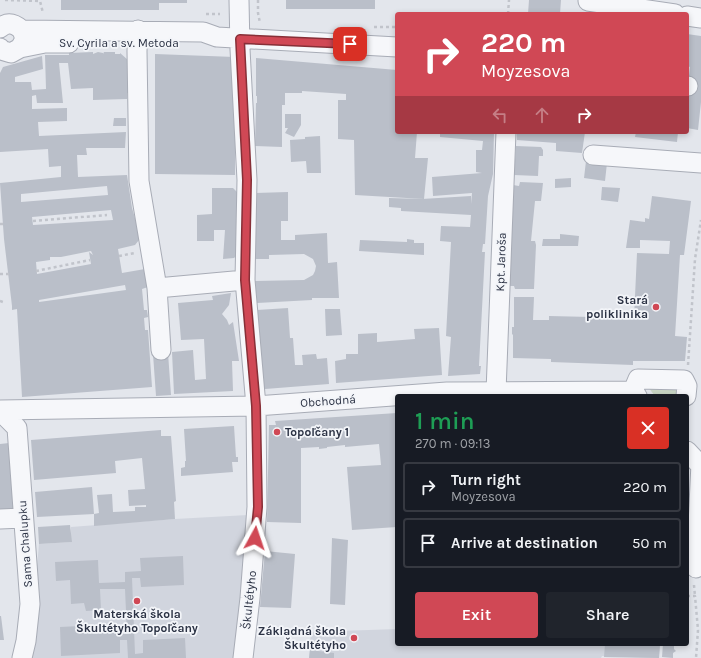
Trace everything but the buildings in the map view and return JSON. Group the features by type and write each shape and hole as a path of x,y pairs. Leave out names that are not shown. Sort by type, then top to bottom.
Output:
{"street":[{"name":"Škultétyho","path":"239,0 247,180 245,280 256,406 258,507 244,658"},
{"path":"588,1 662,12"},
{"path":"689,16 701,18"},
{"name":"Sv. Cyrila a sv. Metoda","path":"0,28 4,24 14,24 22,30 138,36"},
{"path":"20,48 24,39 22,30"},
{"name":"Sv. Cyrila a sv. Metoda","path":"0,49 11,52 20,48 45,43 203,32 217,37 240,39 395,47"},
{"path":"138,36 139,181 157,288 162,350"},
{"name":"Kpt. Jaroša","path":"496,392 506,134"},
{"path":"593,155 701,163"},
{"path":"157,288 245,280"},
{"path":"635,394 638,379 685,388"},
{"name":"Obchodná","path":"419,394 446,392 496,392 635,394"},
{"name":"Obchodná","path":"6,410 256,406 395,396"},
{"name":"Sama Chalupku","path":"6,410 17,428 30,604 26,641 22,658"},
{"path":"689,453 701,464 701,493 696,574"},
{"path":"0,519 23,518"}],"path":[{"path":"258,0 258,13"},
{"path":"508,12 509,0"},
{"path":"33,221 107,215"},
{"path":"685,388 695,259 701,220"},
{"path":"119,256 141,252"},
{"path":"36,271 90,260"},
{"path":"0,274 9,274"},
{"path":"696,574 695,596 698,630 696,658"},
{"path":"689,596 695,596"}],"shaded area":[{"name":"Materská škola Škultétyho Topoľčany","path":"248,515 234,658 29,658 39,544 71,542 71,527"},
{"path":"395,629 395,646 660,646 659,658 602,656 601,658 309,658 311,632"}],"green space":[{"path":"644,382 684,385 683,394 653,394"}],"place":[{"name":"Stará poliklinika","path":"656,307"},
{"name":"Topoľčany 1","path":"277,432"},
{"name":"Materská škola Škultétyho Topoľčany","path":"137,601"},
{"name":"Základná škola Škultétyho","path":"354,638"}],"route":[{"path":"255,538 258,507 256,406 245,280 247,180 240,39 350,44"}]}
